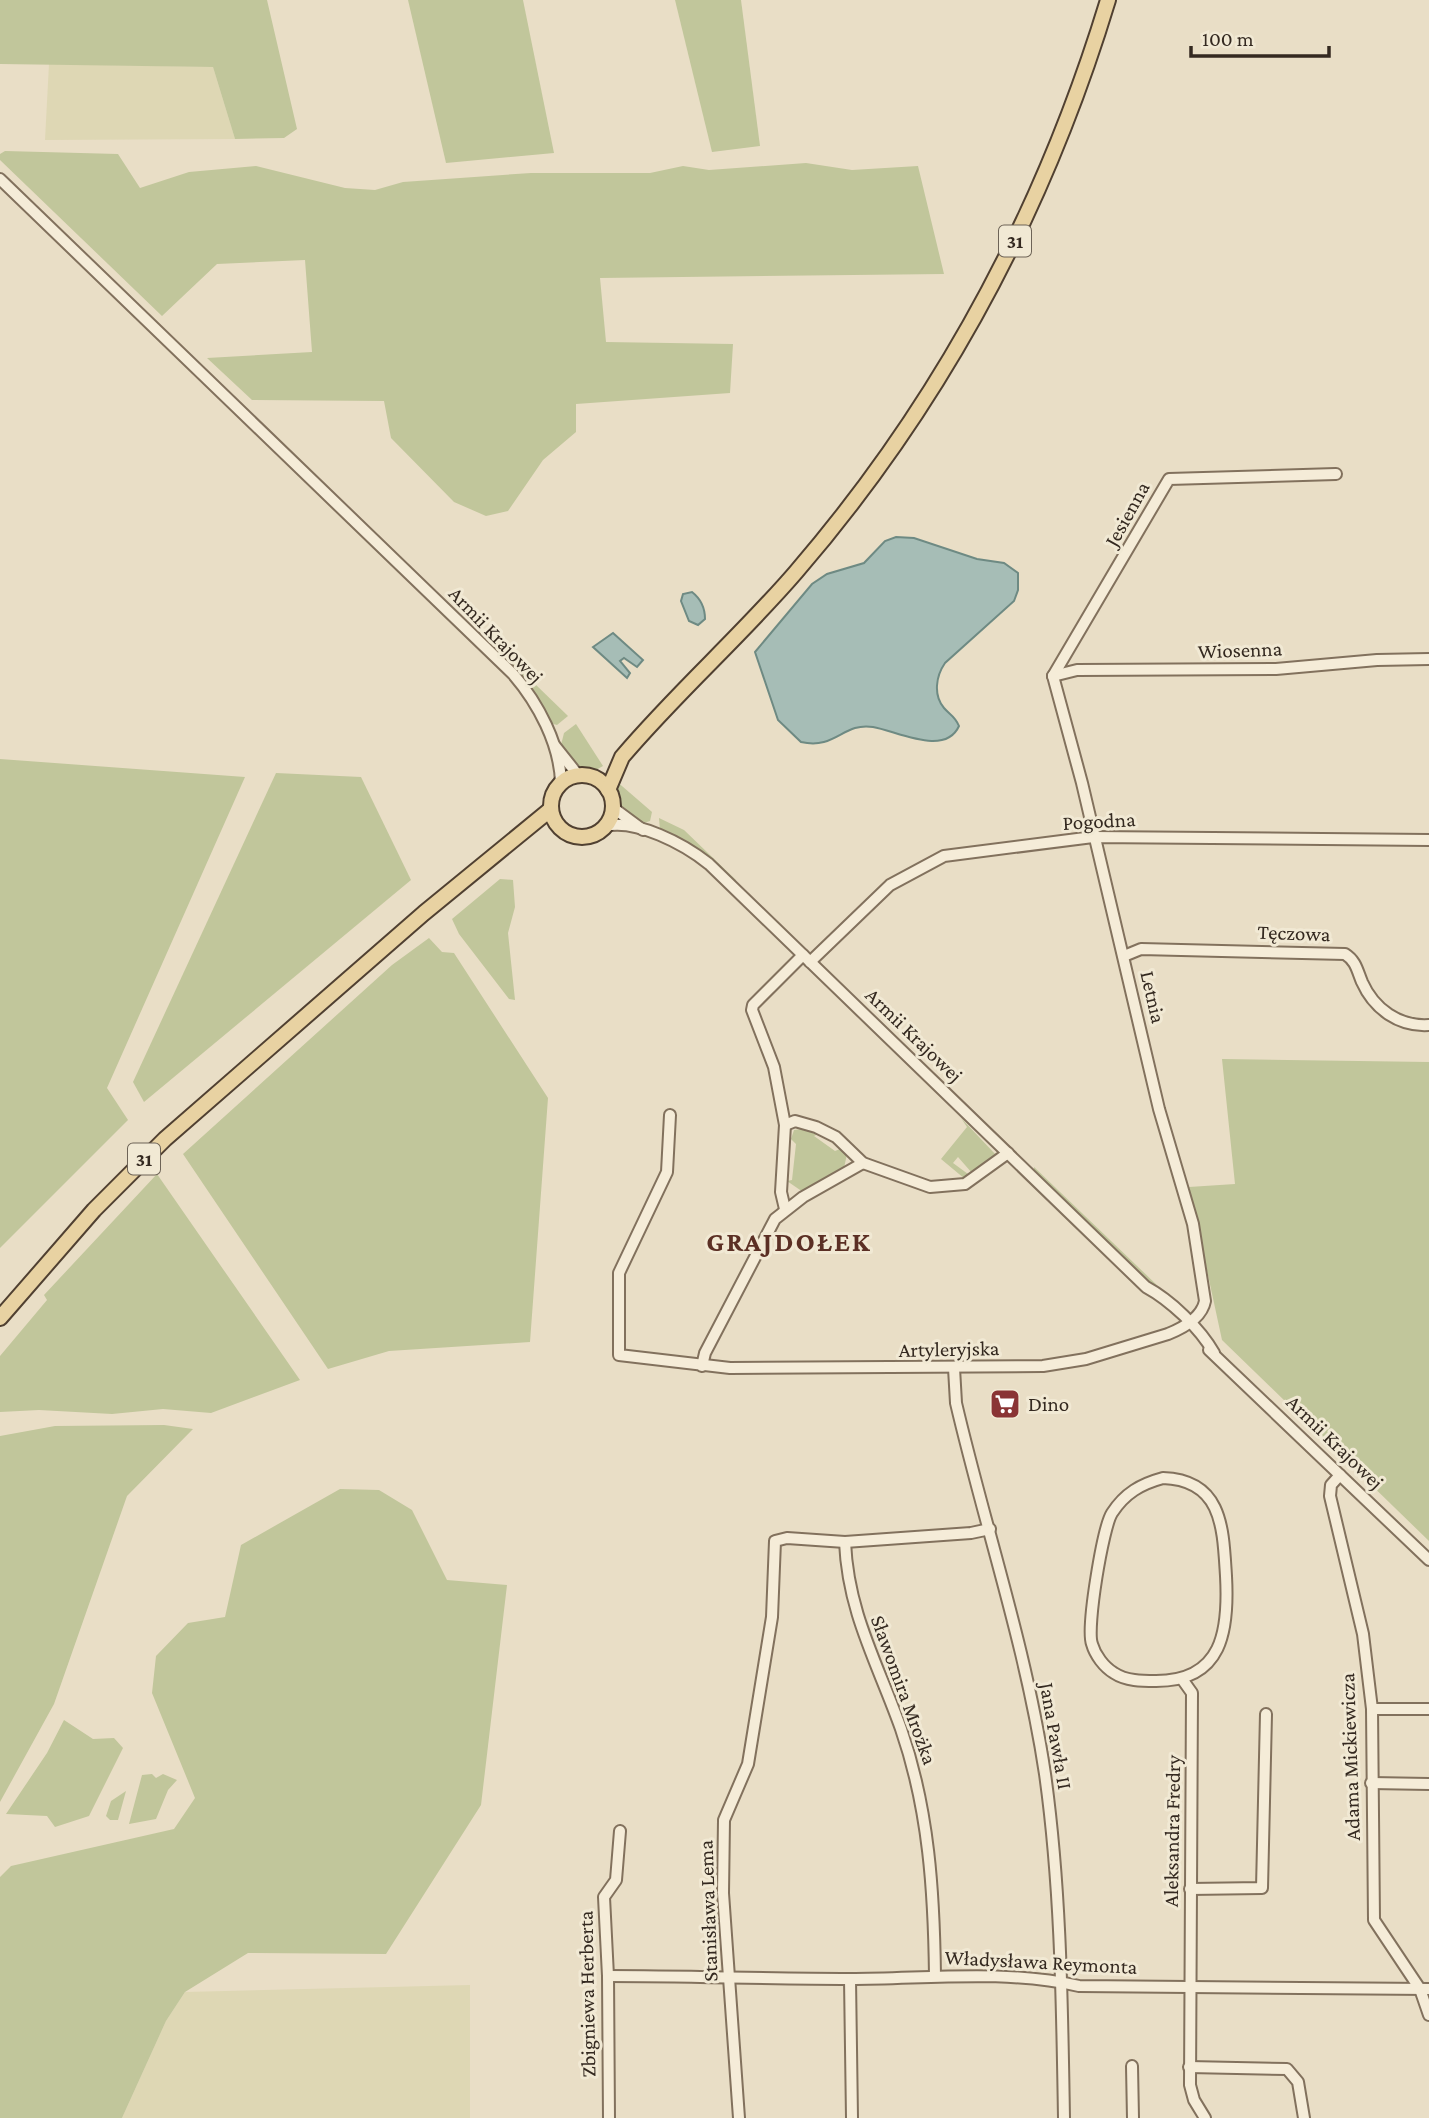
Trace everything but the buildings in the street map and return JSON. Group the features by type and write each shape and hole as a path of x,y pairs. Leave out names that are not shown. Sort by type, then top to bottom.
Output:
{"main road":[{"name":"31","path":"0,1318 94,1210 165,1139 424,913 551,809 552,795 561,783 586,776 622,757 798,570 883,462 929,395 988,294 1032,204 1076,100 1108,0"},
{"name":"31","path":"608,790 622,757"},
{"path":"586,776 608,790 612,807 605,826"},
{"path":"551,809 559,827"},
{"name":"31","path":"518,837 559,827 568,833 592,835 605,826"}],"street":[{"name":"Armii Krajowej","path":"0,179 521,684 555,746 586,776"},
{"name":"Jesienna","path":"1053,676 1169,479 1336,474"},
{"name":"Wiosenna","path":"1053,676 1077,670 1276,669 1377,660 1429,659"},
{"name":"Letnia","path":"1053,676 1124,956 1159,1109 1193,1224 1204,1304 1185,1325"},
{"name":"Armii Krajowej","path":"555,746 561,783"},
{"name":"Armii Krajowej","path":"612,807 643,830"},
{"name":"Armii Krajowej","path":"605,826 643,830 672,840 699,856 1146,1287 1152,1298 1207,1341 1214,1353 1429,1560"},
{"name":"Pogodna","path":"807,958 890,885 944,856 1093,837 1429,840"},
{"name":"Tęczowa","path":"1124,956 1141,949 1345,954 1353,959 1369,996 1381,1009 1401,1022 1429,1025"},
{"path":"785,1209 781,1192 785,1125 774,1067 752,1010 753,1005 807,958"},
{"name":"Artyleryjska","path":"670,1115 667,1172 619,1273 618,1355 702,1366 1043,1366 1086,1359 1185,1325"},
{"path":"785,1125 795,1121 816,1127 836,1137 863,1163 878,1166 918,1184 944,1188 965,1184 1008,1153"},
{"path":"702,1366 705,1353 764,1240 785,1209 863,1163"},
{"name":"Jana Pawła II","path":"954,1368 956,1403 1022,1653 1045,1773 1053,1841 1062,1982 1064,2118"},
{"name":"Adama Mickiewicza","path":"1340,1475 1331,1485 1330,1496 1363,1634 1372,1709 1374,1920 1425,1989 1429,2015"},
{"path":"1163,1478 1187,1481 1196,1486 1215,1506 1224,1532 1228,1614 1224,1637 1207,1663 1182,1679 1141,1681 1114,1673 1098,1656 1089,1630 1110,1517 1130,1492 1143,1484 1163,1478"},
{"path":"845,1542 971,1533 990,1529"},
{"name":"Stanisława Lema","path":"738,2118 737,2060 723,1893 724,1820 748,1764 772,1617 775,1541 787,1538 845,1542"},
{"name":"Sławomira Mrożka","path":"845,1542 851,1599 901,1729 916,1782 931,1860 935,1976"},
{"name":"Aleksandra Fredry","path":"1182,1679 1192,1693 1189,2067 1191,2091 1205,2118"},
{"path":"1372,1709 1429,1709"},
{"path":"1190,1889 1262,1888 1266,1714"},
{"path":"1371,1783 1429,1784"},
{"name":"Zbigniewa Herberta","path":"609,2118 608,1976 604,1897 617,1880 620,1831"},
{"name":"Władysława Reymonta","path":"608,1976 850,1979 935,1976 1045,1978 1079,1986 1425,1989"},
{"path":"850,1979 852,2118"},
{"path":"1132,2066 1133,2118"},
{"path":"1189,2067 1287,2069 1298,2082 1304,2118"}],"shaded area":[{"path":"49,64 213,67 235,139 45,140"},
{"path":"470,1985 470,2118 122,2118 166,2021 185,1992"}],"green space":[{"path":"0,0 267,0 297,129 284,138 235,139 213,67 0,64"},
{"path":"408,0 523,0 554,153 446,163"},
{"path":"675,0 741,0 760,146 712,152"},
{"path":"5,151 118,154 140,188 189,172 256,166 345,188 375,190 403,182 531,173 650,173 683,166 709,170 806,163 852,170 918,166 944,274 600,278 606,342 733,344 730,393 576,404 576,432 543,460 508,511 486,516 454,502 391,438 384,401 252,400 207,358 312,352 305,260 217,264 162,316 0,160 0,154"},
{"path":"503,653 568,716 557,725 550,723 501,658"},
{"path":"576,724 603,766 594,771 579,769 561,745 564,733"},
{"path":"0,759 245,777 107,1088 128,1120 0,1248"},
{"path":"276,773 361,777 411,880 144,1102 133,1082"},
{"path":"615,780 652,812 650,821 644,823 637,820 621,808 616,796"},
{"path":"659,818 684,830 736,880 734,882 693,846 660,830"},
{"path":"500,879 513,880 515,907 508,933 515,1000 509,999 459,934 452,919"},
{"path":"429,938 442,952 454,953 548,1098 530,1342 389,1351 328,1369 183,1154 392,965"},
{"path":"1222,1059 1429,1062 1429,1541 1222,1340 1189,1187 1235,1184"},
{"path":"961,1118 996,1155 972,1173 958,1157 953,1163 968,1174 965,1179 941,1159 967,1127"},
{"path":"809,1128 820,1133 814,1136 835,1151 840,1149 847,1154 844,1168 803,1192 787,1181 792,1180 796,1144 791,1139 794,1130"},
{"path":"1034,1167 1161,1289 1162,1293 1034,1171"},
{"path":"157,1174 300,1380 211,1413 163,1409 112,1414 39,1410 0,1412 0,1356 47,1300 44,1295"},
{"path":"164,1425 193,1429 127,1496 54,1704 0,1802 0,1436 55,1426"},
{"path":"340,1489 379,1490 412,1510 447,1580 507,1585 481,1805 386,1954 248,1953 185,1992 166,2021 122,2118 0,2118 0,1877 11,1866 174,1829 195,1798 152,1693 156,1656 188,1623 225,1617 241,1545"},
{"path":"64,1720 93,1739 114,1738 123,1748 89,1816 55,1827 47,1816 6,1814 47,1753"},
{"path":"152,1774 156,1778 163,1774 177,1780 168,1790 156,1819 129,1824 142,1775"},
{"path":"126,1791 118,1820 110,1820 106,1816 111,1801"}],"water":[{"path":"896,537 914,538 977,559 1004,563 1018,573 1018,590 1014,601 945,663 940,674 938,697 959,726 952,735 943,740 920,740 873,727 863,727 854,728 823,742 801,742 778,720 755,652 812,584 827,574 864,563 885,541"},
{"path":"692,592 704,611 705,619 698,625 689,621 681,601 683,594"},
{"path":"613,633 643,660 637,667 624,658 620,661 630,673 627,678 593,647"}],"place":[{"name":"Dino","path":"1005,1404"}],"district":[{"name":"GRAJDOŁEK","path":"789,1241"}]}
